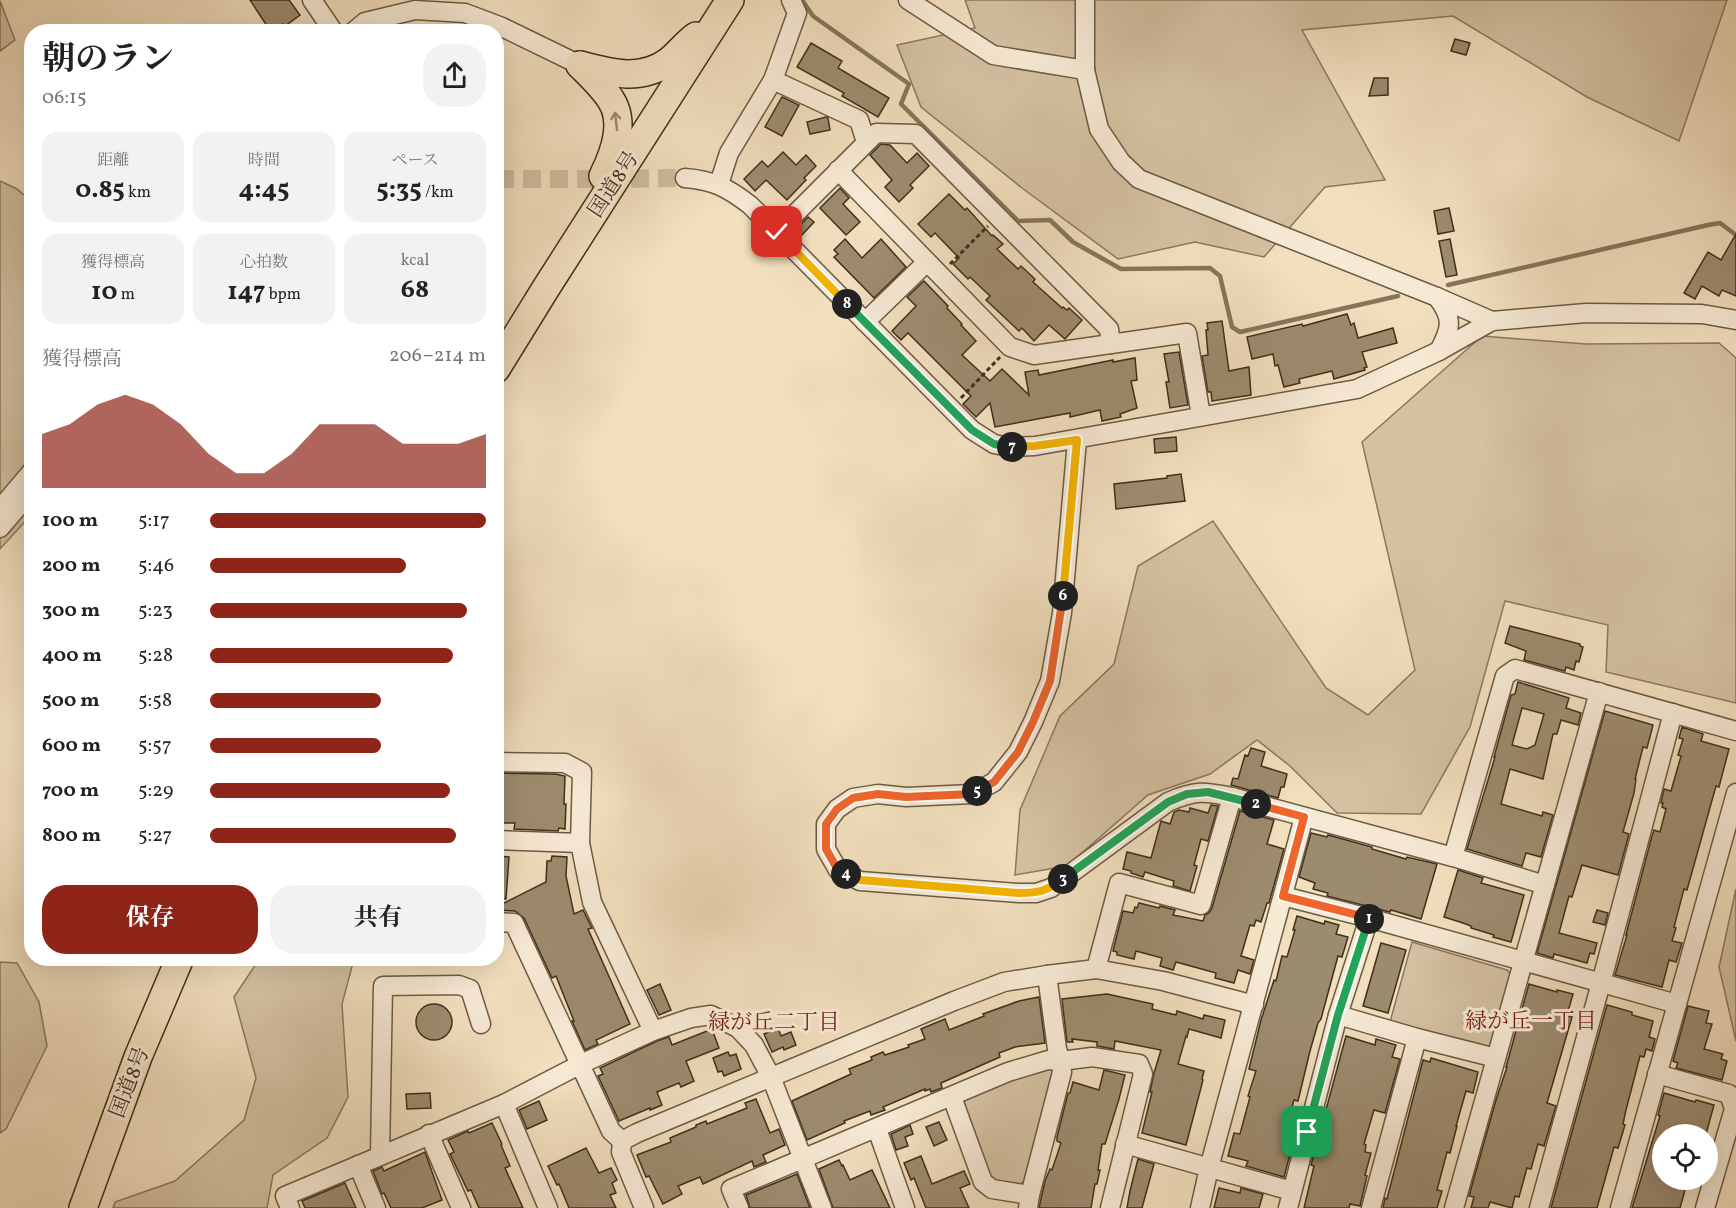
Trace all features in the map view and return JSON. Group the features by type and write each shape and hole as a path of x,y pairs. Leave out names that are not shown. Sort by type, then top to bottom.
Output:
{"highway":[{"path":"580,65 608,72 642,74 659,68 727,7"},
{"name":"国道8号","path":"504,356 727,7"},
{"path":"546,288 611,159 616,140 618,122 613,102 580,65"},
{"name":"国道8号","path":"83,1208 138,1057 177,966"}],"street":[{"path":"312,0 328,24"},
{"path":"718,184 729,153 773,80 797,13 791,0"},
{"path":"908,0 993,55 1085,70"},
{"path":"1085,0 1085,70 1100,129 1121,162 1139,179 1492,321"},
{"path":"363,24 415,10 465,13 494,24"},
{"path":"504,28 580,65"},
{"path":"773,80 859,120 866,142"},
{"path":"777,232 876,133 916,134 1109,329 1111,344"},
{"path":"838,170 1010,347 1034,355 1187,333 1201,416"},
{"path":"685,178 702,179 718,184 750,206 972,430 994,444 1009,447 1077,440 1357,389 1439,351 1492,321 1586,313 1702,314 1736,320"},
{"path":"865,322 933,268"},
{"path":"1437,297 1450,317 1449,328 1439,351"},
{"path":"1077,440 1062,613 1050,681 1018,752 994,782 972,794 906,797 878,794 853,798 837,809 826,824 826,849 838,870 861,880 1036,893 1051,888 1168,802 1187,794 1208,792 1453,857 1545,885"},
{"path":"0,509 24,480"},
{"path":"0,528 24,500"},
{"path":"0,541 24,513"},
{"path":"1453,857 1504,676 1515,669 1736,731"},
{"path":"1454,1208 1599,692"},
{"path":"1539,1208 1673,713"},
{"path":"504,762 565,763 582,772 580,843 592,902 653,1031"},
{"path":"1620,1208 1736,794"},
{"path":"1096,969 1119,883 1201,905 1232,797"},
{"path":"1200,1208 1304,817"},
{"path":"504,840 580,843"},
{"path":"1283,896 1677,1004"},
{"path":"1125,1144 1209,1168 1290,1199 1338,1015 1369,918"},
{"path":"504,922 514,923 611,1131 622,1141"},
{"path":"622,1141 771,1077 1004,982 1096,969 1163,981 1254,1005"},
{"path":"952,1097 982,1182 992,1189 1029,1202 1062,1072 1047,975"},
{"path":"380,1155 383,986 459,985 470,989 481,1024"},
{"path":"290,1208 285,1196 504,1104 581,1064 653,1031 691,1018 711,1015 738,1028 754,1045 771,1077 822,1208"},
{"path":"1338,1015 1496,1058"},
{"path":"1371,1208 1417,1038"},
{"path":"739,1208 731,1189 1008,1072 1048,1060 1061,1061 1092,1057 1139,1064 1143,1074 1110,1208"},
{"path":"1657,1074 1729,1094 1734,1109 1705,1208"},
{"path":"504,1104 548,1208"},
{"path":"877,1129 904,1208"},
{"path":"429,1134 461,1208"},
{"path":"622,1141 621,1152 644,1208"},
{"path":"358,1165 376,1208"}],"path":[{"path":"933,268 997,216"},
{"path":"951,409 1010,347"}],"shaded area":[{"path":"965,0 1727,0 1679,141 1587,97 1453,16 1302,30 1385,180 1325,187 1264,257 1195,242 1118,259 1022,188 921,107 897,45 975,28"},
{"path":"0,1 15,40 0,51"},
{"path":"0,181 24,195 24,523 0,549"},
{"path":"1482,336 1586,344 1719,343 1736,358 1736,703 1606,672 1608,625 1505,601 1470,727 1421,814 1337,813 1290,766 1257,740 1210,774 1148,795 1067,866 1015,875 1020,810 1060,716 1114,664 1138,566 1213,521 1326,688 1368,715 1415,670 1362,442"},
{"path":"1736,889 1736,1041 1719,967"},
{"path":"1412,942 1507,970 1512,976 1492,1046 1485,1050 1390,1022"},
{"path":"0,962 17,963 39,1002 47,1046 6,1129 0,1133"},
{"path":"255,966 352,966 342,1004 348,1097 327,1138 273,1175 267,1208 113,1208 115,1202 175,1181 244,1120 256,1078 234,997"},
{"path":"1050,1066 1056,1073 1027,1180 1020,1184 996,1184 989,1174 962,1099 1016,1076"}],"building":[{"path":"250,0 289,0 300,15 288,24 266,24"},
{"path":"1455,39 1470,43 1466,55 1451,51"},
{"path":"811,43 842,61 838,68 889,98 878,117 842,96 844,93 797,67"},
{"path":"1374,78 1388,78 1388,95 1369,96"},
{"path":"782,97 799,105 782,136 765,127"},
{"path":"826,117 830,130 810,134 807,122"},
{"path":"881,144 890,145 907,163 917,153 929,166 910,185 913,188 899,202 885,187 892,180 870,155"},
{"path":"783,152 796,165 806,155 816,166 787,200 766,180 755,191 744,179 762,161 768,167"},
{"path":"840,188 849,198 843,204 860,222 846,235 820,208"},
{"path":"949,194 965,210 967,208 992,236 1003,244 997,249 1018,269 1021,266 1035,279 1033,282 1062,308 1067,310 1069,308 1082,320 1065,339 1049,325 1034,341 1022,328 1019,331 986,300 990,296 953,264 959,258 935,233 931,237 918,224"},
{"path":"1449,208 1454,231 1438,234 1434,211"},
{"path":"808,217 814,222 802,235 796,229"},
{"path":"1736,234 1736,296 1722,290 1719,296 1702,286 1695,299 1684,293 1708,252 1721,260"},
{"path":"845,239 862,258 881,239 906,267 874,298 834,257 838,254 834,250"},
{"path":"1450,239 1457,275 1446,277 1439,241"},
{"path":"924,281 976,341 962,355 990,381 1002,369 1029,395 1025,372 1038,370 1039,375 1113,360 1113,362 1135,358 1137,380 1131,381 1137,408 1120,414 1121,417 1102,421 1100,410 1070,417 1070,413 995,427 990,403 976,417 963,404 971,396 908,333 901,340 892,331 916,306 907,297"},
{"path":"1347,314 1351,325 1354,323 1358,338 1393,328 1397,343 1362,352 1367,367 1364,368 1365,370 1334,379 1332,371 1299,379 1300,383 1284,387 1278,365 1275,366 1273,354 1252,359 1247,337 1302,324 1303,326"},
{"path":"1222,321 1229,371 1249,367 1251,395 1212,401 1211,392 1208,392 1202,356 1208,355 1207,323"},
{"path":"1179,352 1188,405 1170,408 1166,382 1169,382 1164,354"},
{"path":"1176,437 1177,451 1155,453 1154,439"},
{"path":"1181,474 1185,501 1116,509 1114,484 1167,478 1167,476"},
{"path":"1510,626 1580,644 1583,647 1579,662 1576,661 1574,670 1566,667 1565,671 1524,660 1526,651 1505,643"},
{"path":"1518,682 1569,698 1566,708 1581,713 1578,725 1561,720 1557,734 1553,734 1543,779 1510,769 1501,804 1542,816 1543,812 1553,815 1541,857 1526,853 1522,866 1467,849 1511,695 1515,694","holes":["1522,708 1544,714 1535,745 1527,749 1512,745"]},
{"path":"1605,711 1653,725 1647,748 1643,747 1635,779 1634,793 1623,832 1629,834 1618,875 1582,865 1572,897 1569,896 1559,933 1597,943 1594,954 1590,953 1587,963 1554,954 1553,958 1537,953"},
{"path":"1682,727 1703,734 1701,741 1729,749 1674,927 1676,928 1672,941 1682,943 1676,962 1669,960 1662,987 1615,975 1652,836 1654,830 1660,832 1666,809 1661,803 1664,789 1671,791 1681,756 1678,755 1683,739 1679,738"},
{"path":"1251,748 1265,752 1261,766 1287,774 1278,798 1231,785 1233,778 1238,779 1245,755 1248,756"},
{"path":"504,773 565,776 565,829 559,828 558,831 514,829 515,823 504,823"},
{"path":"1211,805 1218,806 1208,841 1201,839 1190,891 1173,886 1174,881 1145,872 1143,877 1123,869 1127,852 1151,858 1161,821 1170,824 1174,812 1179,810 1189,812 1190,808 1208,813"},
{"path":"1240,811 1274,820 1267,844 1284,849 1269,903 1267,903 1261,922 1256,920 1254,926 1250,925 1241,956 1254,960 1250,974 1238,970 1234,983 1215,978 1216,973 1176,962 1173,970 1160,966 1162,958 1136,951 1134,959 1117,955 1117,952 1113,951 1123,911 1133,913 1139,903 1175,910 1173,915 1203,921 1212,908"},
{"path":"1311,833 1327,837 1328,835 1372,847 1372,849 1406,859 1407,857 1437,864 1421,919 1327,896 1328,893 1313,889 1315,883 1299,877"},
{"path":"552,856 567,857 566,876 574,914 583,910 592,928 588,929 630,1024 596,1040 598,1044 585,1050 556,976 552,978 524,918 515,911 504,910 504,903 546,882 547,861 551,861"},
{"path":"504,857 509,857 506,899 504,899"},
{"path":"1458,870 1483,878 1481,883 1524,895 1511,942 1444,917"},
{"path":"1597,910 1608,913 1605,925 1593,922"},
{"path":"1297,916 1324,924 1325,921 1339,925 1336,934 1348,937 1342,957 1338,956 1298,1101 1294,1100 1286,1128 1296,1131 1284,1177 1246,1166 1248,1161 1228,1156 1234,1133 1240,1134 1250,1097 1248,1096 1256,1071 1249,1069 1261,1020 1274,980 1276,981 1282,956 1287,957"},
{"path":"1381,943 1406,950 1388,1013 1363,1006"},
{"path":"660,984 671,1010 659,1015 647,990"},
{"path":"1529,984 1573,994 1567,1015 1572,1017 1547,1103 1556,1106 1544,1146 1538,1144 1531,1169 1527,1168 1519,1197 1515,1196 1512,1208 1490,1202 1488,1208 1471,1208 1474,1197 1469,1196"},
{"path":"1107,994 1153,1004 1152,1009 1176,1015 1177,1011 1203,1019 1204,1015 1225,1020 1221,1038 1189,1029 1186,1036 1178,1064 1204,1071 1186,1145 1142,1133 1161,1050 1115,1041 1114,1049 1097,1046 1097,1042 1072,1039 1073,1042 1067,1042 1062,999"},
{"path":"1039,997 1045,1043 1015,1047 999,1053 1000,1057 941,1083 942,1088 931,1092 930,1089 925,1091 925,1089 883,1107 885,1110 871,1115 870,1111 844,1121 845,1123 807,1140 792,1101 851,1074 849,1069 872,1060 871,1057 909,1047 908,1045 925,1039 921,1029 945,1019 949,1030 984,1016 983,1014 1019,1001"},
{"path":"434,1004 447,1009 452,1022 447,1035 434,1040 421,1035 416,1022 421,1009"},
{"path":"1607,1005 1653,1021 1649,1037 1655,1039 1652,1051 1646,1049 1644,1057 1640,1056 1626,1110 1623,1124 1625,1125 1618,1148 1614,1147 1597,1208 1551,1208"},
{"path":"1688,1006 1709,1011 1706,1023 1712,1024 1704,1049 1723,1054 1721,1059 1727,1061 1722,1080 1676,1068 1678,1063 1673,1061"},
{"path":"778,1028 781,1036 791,1032 796,1045 772,1052 764,1034"},
{"path":"712,1029 719,1048 686,1061 694,1081 681,1087 679,1083 657,1092 662,1105 619,1121 598,1076 603,1074 600,1068 657,1041 669,1037 672,1045"},
{"path":"1346,1036 1375,1045 1376,1039 1396,1045 1392,1057 1400,1059 1385,1113 1374,1110 1364,1144 1366,1145 1365,1152 1371,1153 1360,1206 1350,1204 1349,1208 1304,1208 1314,1166 1311,1165"},
{"path":"728,1052 730,1056 736,1054 741,1069 724,1076 722,1071 718,1072 713,1058"},
{"path":"1431,1058 1478,1072 1473,1093 1466,1091 1450,1153 1447,1152 1437,1190 1442,1191 1437,1208 1383,1208 1423,1060 1430,1062"},
{"path":"1104,1070 1125,1075 1105,1144 1102,1144 1098,1170 1100,1170 1091,1208 1039,1208 1045,1181 1050,1169 1052,1170 1061,1143 1057,1141 1057,1137 1073,1082 1099,1090"},
{"path":"430,1093 431,1108 407,1109 406,1094"},
{"path":"1664,1093 1714,1105 1709,1124 1658,1124 1660,1116 1658,1115"},
{"path":"756,1099 770,1133 779,1129 785,1145 763,1155 766,1162 754,1167 752,1161 703,1184 700,1177 678,1186 682,1194 663,1204 649,1176 646,1177 637,1155 671,1142 670,1138 696,1125 706,1121 707,1124 747,1108 745,1103"},
{"path":"539,1101 547,1120 527,1129 519,1110"},
{"path":"939,1122 947,1140 934,1146 926,1127"},
{"path":"492,1123 510,1166 505,1168 523,1208 479,1208 450,1154 454,1152 448,1140"},
{"path":"910,1125 913,1134 905,1137 908,1146 896,1150 891,1134"},
{"path":"1652,1142 1652,1190 1685,1190 1680,1208 1632,1208"},
{"path":"586,1148 599,1173 611,1168 617,1180 612,1183 616,1193 610,1195 616,1208 569,1208 559,1184 557,1185 548,1166"},
{"path":"425,1152 442,1200 422,1208 391,1208 384,1193 382,1194 373,1171 382,1167 384,1171"},
{"path":"921,1156 932,1184 964,1171 970,1184 960,1188 969,1208 926,1208 914,1178 911,1180 904,1163"},
{"path":"1138,1159 1154,1164 1142,1208 1127,1208 1130,1191"},
{"path":"839,1160 850,1180 872,1170 890,1208 833,1208 819,1169"},
{"path":"797,1174 810,1208 750,1208 746,1195"},
{"path":"345,1183 356,1208 305,1208 302,1201"},
{"path":"1219,1188 1240,1193 1241,1188 1263,1194 1259,1208 1214,1208"}],"waterway":[{"path":"802,0 813,16 909,84 901,104 1018,221 1050,220 1073,242 1121,269 1210,268 1220,276 1232,327 1240,332 1398,296"},
{"path":"1448,285 1708,225 1720,223 1736,235"}],"tunnel":[{"path":"504,179 685,178"}],"district":[{"name":"緑が丘一丁目","path":"1531,1020"},
{"name":"緑が丘二丁目","path":"774,1021"}],"route":[{"path":"777,232 982,438 994,444 1009,447 1077,440 1062,613 1050,681 1018,752 994,782 972,794 906,797 878,794 853,798 837,809 826,824 826,849 838,870 861,880 1036,893 1051,888 1168,802 1187,794 1208,792 1304,817 1283,896 1369,918 1338,1015 1307,1132"}]}
